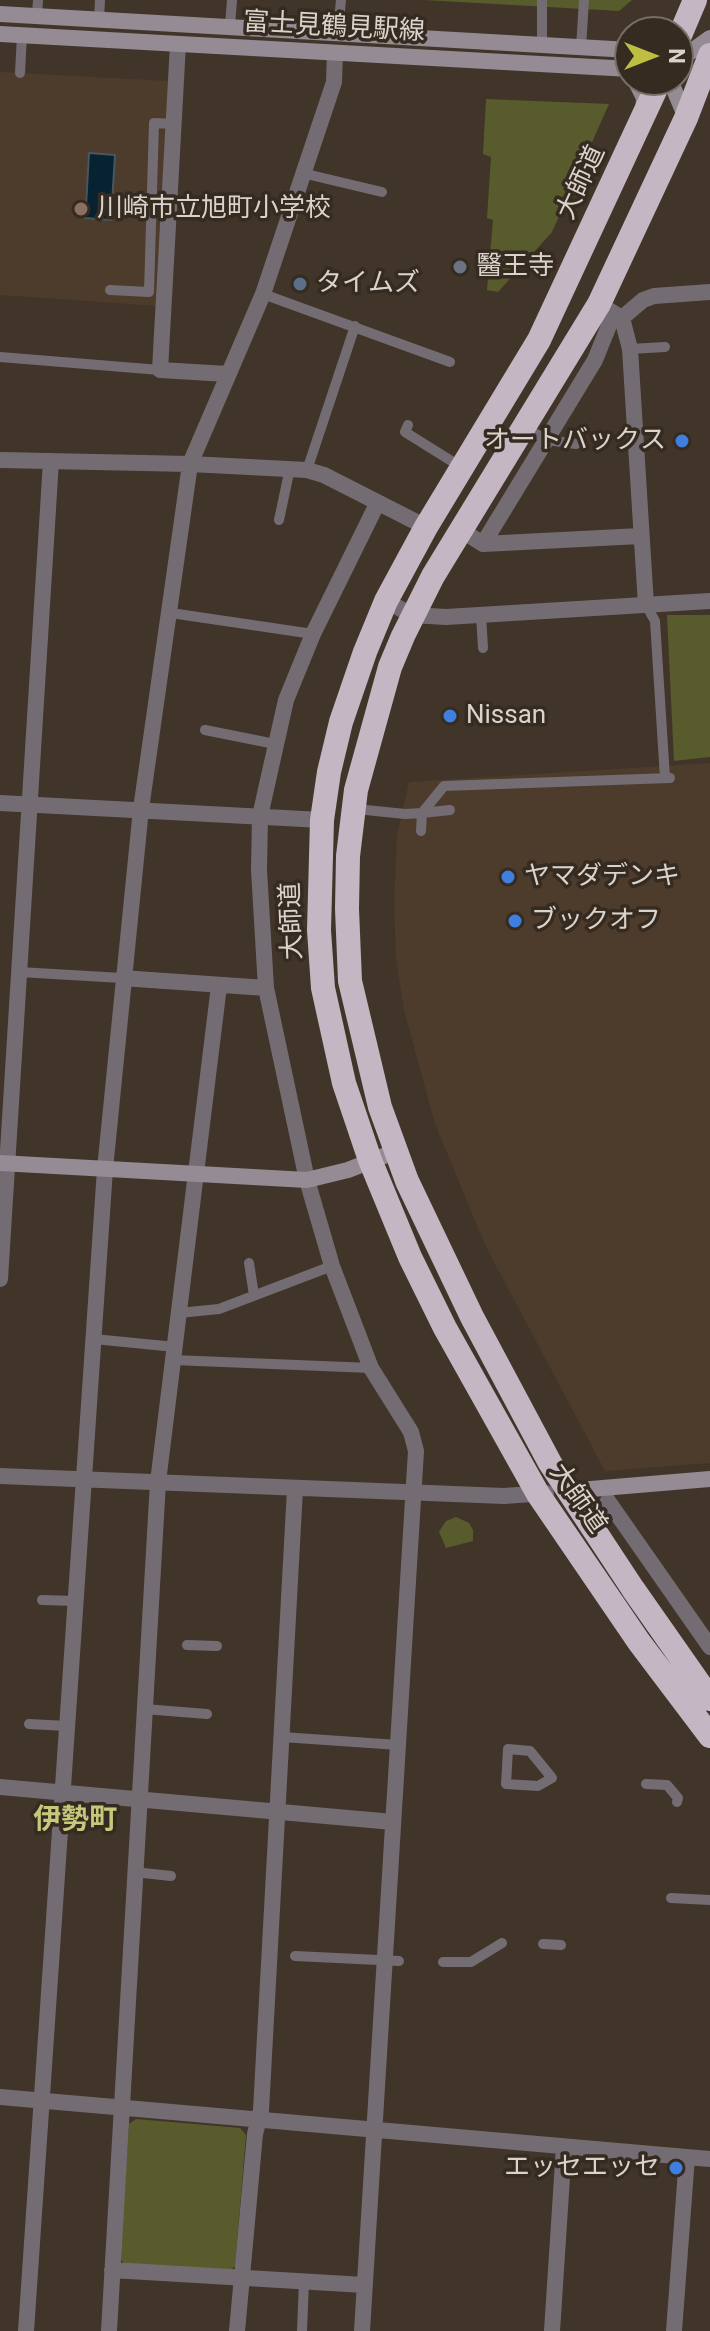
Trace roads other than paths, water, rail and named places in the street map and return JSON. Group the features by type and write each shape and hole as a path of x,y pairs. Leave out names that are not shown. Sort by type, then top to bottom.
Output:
{"highway":[{"name":"大師道","path":"710,55 610,315 524,427 412,615 390,667 377,709 356,790 348,856 350,981 394,1152 472,1317 567,1491 710,1699"},
{"name":"大師道","path":"652,96 539,340 426,527 386,601 341,722 322,820 318,887 323,988 344,1083 370,1160 410,1257 445,1328 538,1494 639,1642 710,1736"}],"street":[{"name":"富士見鶴見駅線","path":"0,14 37,8 99,19 614,49"},
{"name":"富士見鶴見駅線","path":"0,34 614,70"},
{"path":"178,44 160,370 227,374"},
{"path":"26,2331 105,1169 141,809 190,464 263,294 334,82 335,53"},
{"path":"642,118 643,96"},
{"path":"677,96 686,118"},
{"path":"486,539 595,360 610,315 654,296 710,292"},
{"path":"610,315 630,349 646,605"},
{"path":"0,460 298,469 324,475 426,527"},
{"path":"0,1279 3,1163 19,972 51,461"},
{"path":"362,2331 373,2130 392,1960 393,1822 416,1451 411,1432 371,1368 332,1266 307,1180 266,988 260,914 260,816 286,700 313,634 377,504"},
{"path":"461,530 483,544 640,536"},
{"path":"386,601 412,615 446,617 710,601"},
{"path":"0,803 322,820"},
{"path":"122,978 266,988"},
{"path":"109,2331 144,1709 155,1645 158,1482 219,986"},
{"path":"3,1163 307,1180 348,1170 394,1152"},
{"path":"0,1476 295,1489 538,1494 710,1479"},
{"path":"237,2331 261,2110 295,1489"},
{"path":"608,1501 710,1647"},
{"path":"0,1787 393,1822"},
{"path":"0,2097 710,2159"},
{"path":"552,2331 564,2147"},
{"path":"674,2331 687,2157"},
{"path":"112,2270 364,2285"}],"lane":[{"path":"99,19 100,0"},
{"path":"230,26 232,0"},
{"path":"338,32 341,0"},
{"path":"542,0 542,46"},
{"path":"581,48 584,0"},
{"path":"20,73 22,35"},
{"path":"110,290 149,292 154,123 174,124"},
{"path":"302,173 382,192"},
{"path":"263,294 450,362"},
{"path":"279,520 355,326"},
{"path":"630,349 665,347"},
{"path":"0,357 160,370"},
{"path":"408,425 405,432 462,467"},
{"path":"524,427 547,440 576,444"},
{"path":"421,831 422,813 444,786 668,778 655,621 646,605"},
{"path":"171,613 313,634"},
{"path":"481,615 483,648"},
{"path":"205,730 275,744"},
{"path":"354,809 405,814 450,810"},
{"path":"19,972 122,978"},
{"path":"249,1263 254,1295"},
{"path":"179,1313 219,1309 332,1266"},
{"path":"94,1339 174,1353 371,1368"},
{"path":"42,1600 76,1601"},
{"path":"187,1645 217,1646"},
{"path":"144,1709 207,1714"},
{"path":"29,1724 67,1726"},
{"path":"282,1737 398,1745"},
{"path":"508,1749 530,1751 552,1778 538,1786 506,1784 508,1749"},
{"path":"646,1784 667,1785 678,1798 677,1802"},
{"path":"134,1872 171,1876"},
{"path":"671,1898 710,1900"},
{"path":"443,1962 471,1962 502,1943"},
{"path":"543,1944 561,1945"},
{"path":"295,1956 392,1960"},
{"path":"302,2331 304,2282"}],"water":[{"path":"89,153 115,155 111,220 85,218 83,215"}],"place":[{"name":"川崎市立旭町小学校","path":"81,209"},
{"name":"醫王寺","path":"460,267"},
{"name":"タイムズ","path":"300,284"},
{"name":"オートバックス","path":"682,441"},
{"name":"Nissan","path":"450,716"},
{"name":"ヤマダデンキ","path":"508,877"},
{"name":"ブックオフ","path":"515,921"},
{"name":"エッセエッセ","path":"676,2168"}],"district":[{"name":"伊勢町","path":"75,1821"}]}
